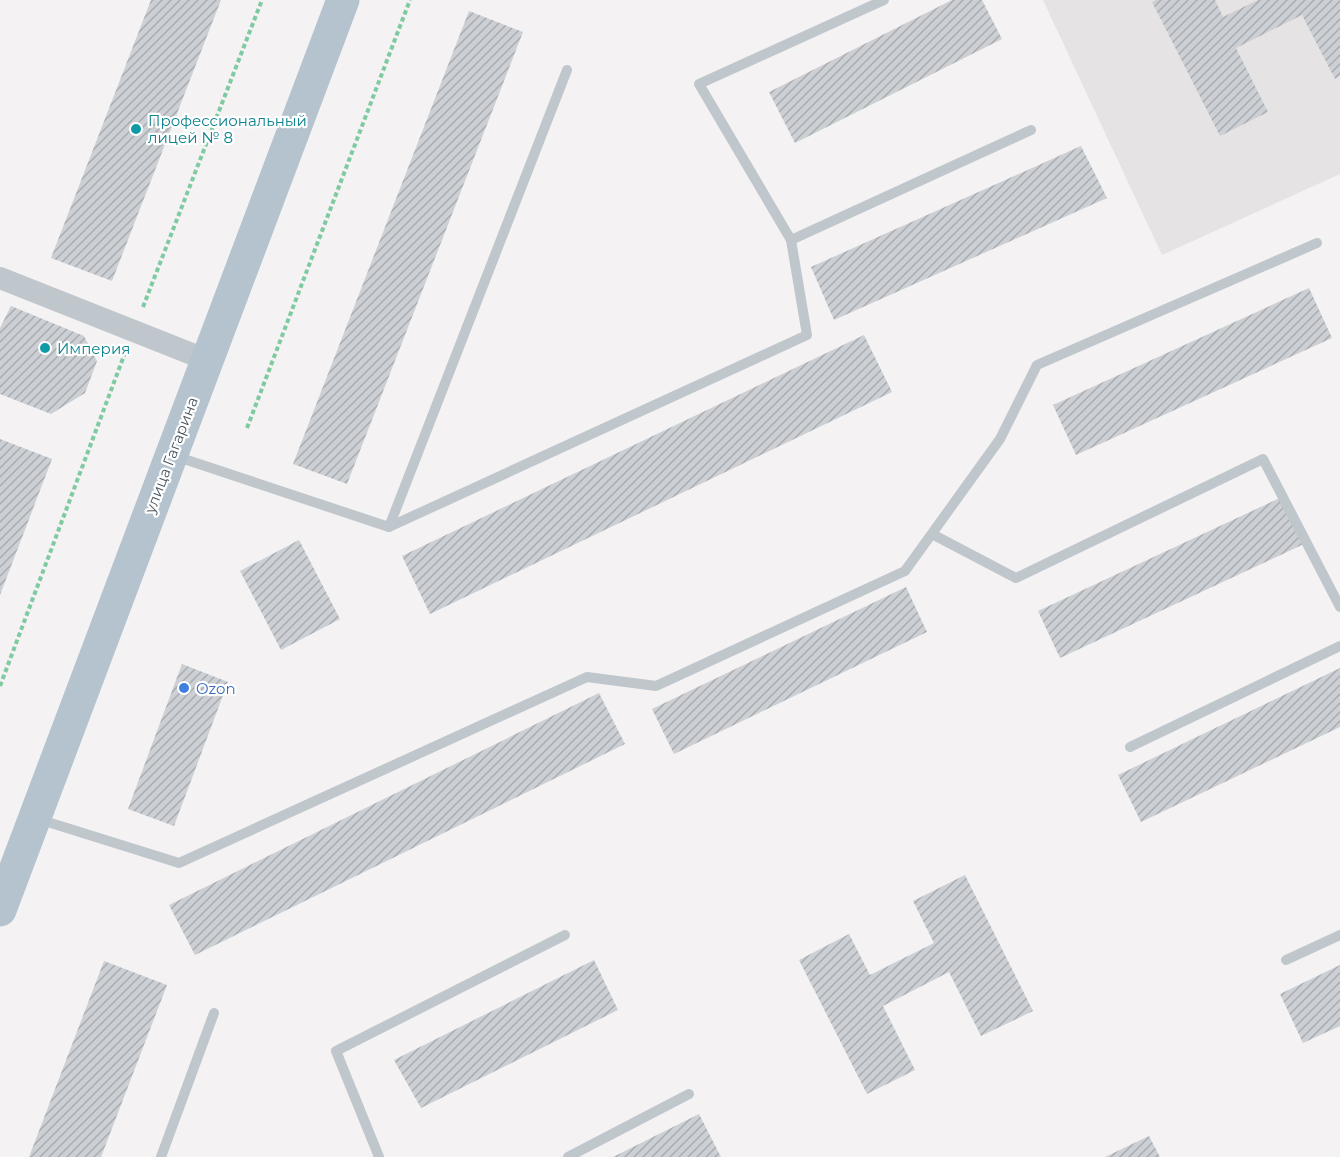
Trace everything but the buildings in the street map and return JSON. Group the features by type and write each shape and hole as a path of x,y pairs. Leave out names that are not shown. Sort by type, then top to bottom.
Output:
{"main road":[{"name":"улица Гагарина","path":"0,910 343,0"}],"street":[{"path":"0,278 207,360"}],"lane":[{"path":"172,455 389,527 807,335 791,240 699,84 884,0"},
{"path":"389,527 567,70"},
{"path":"791,240 1031,130"},
{"path":"35,818 179,863 587,677 656,687 905,571 1000,439 1036,365 1317,243"},
{"path":"932,534 1016,578 1263,459 1340,607"},
{"path":"1130,747 1340,646"},
{"path":"379,1157 336,1051 565,935"},
{"path":"1286,960 1340,935"},
{"path":"160,1157 214,1013"},
{"path":"568,1157 689,1094"}],"path":[{"path":"0,686 133,330 262,0"},
{"path":"247,428 410,0"}],"shaded area":[{"path":"1043,0 1340,0 1340,174 1162,255"}],"place":[{"name":"Профессиональный лицей № 8","path":"136,129"},
{"name":"Империя","path":"45,348"},
{"name":"Ozon","path":"184,688"}]}
